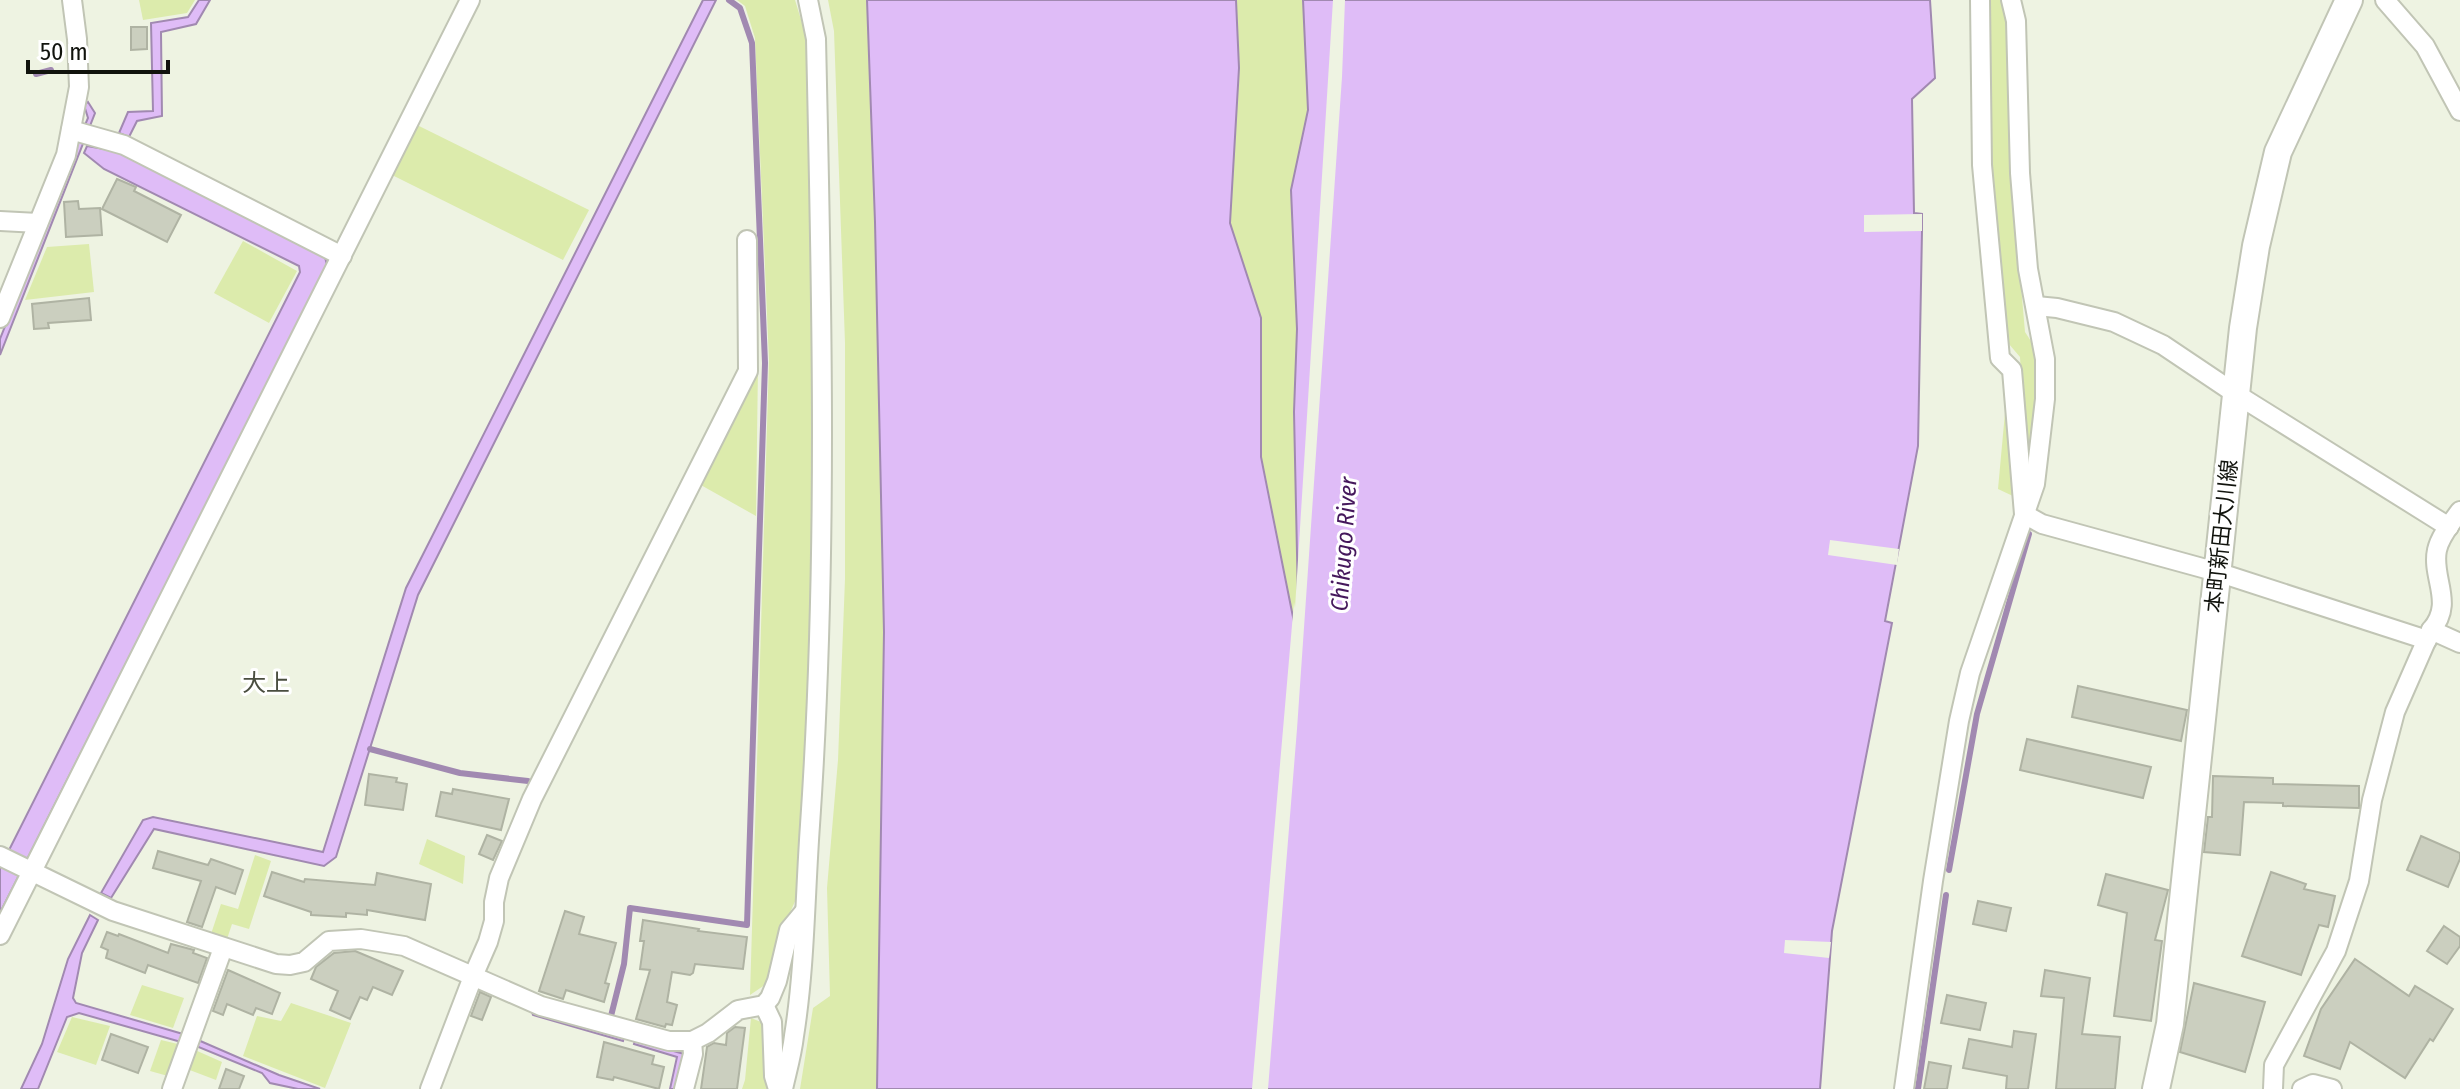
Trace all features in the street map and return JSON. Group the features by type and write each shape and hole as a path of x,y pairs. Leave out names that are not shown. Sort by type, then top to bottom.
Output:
{"main road":[{"name":"本町新田大川線","path":"2156,1089 2174,994 2243,328 2256,246 2278,152 2349,0"}],"street":[{"path":"0,318 66,155 80,132 77,39 72,0"},
{"path":"0,935 470,0"},
{"path":"780,1089 794,1036 804,912 821,580 823,337 816,39 808,0"},
{"path":"1980,0 1982,165 2000,358 2012,370 2024,514 2042,524 2460,643"},
{"path":"1904,1089 1959,721 1970,673 2035,484 2045,399 2045,359 2028,269 2020,173 2016,21 2011,0"},
{"path":"2385,0 2425,46 2460,111"},
{"path":"80,132 124,145 342,256"},
{"path":"0,221 38,223"},
{"path":"430,1089 491,932 499,878 532,799 748,371 747,240"},
{"path":"2036,306 2114,322 2163,345 2236,394 2454,519 2437,549 2443,600 2437,623 2395,712 2372,800 2359,881 2336,951 2274,1065 2273,1089"},
{"path":"0,857 113,911 276,964 304,962 329,941 361,939 404,946 474,974 541,1006 669,1041 692,1041 738,1010 764,1005 777,981 789,930 804,912"},
{"path":"172,1089 223,948"},
{"path":"764,1005 772,1022 774,1076 780,1089"},
{"path":"684,1089 693,1054 692,1041"},
{"path":"2302,1089 2313,1084 2332,1089"}],"green space":[{"path":"139,0 195,0 187,13 143,20"},
{"path":"737,0 795,0 806,36 816,343 808,765 797,897 779,937 769,982 750,995 769,360 755,38 745,6"},
{"path":"828,0 867,0 884,632 877,1089 800,1089 813,1008 830,996 827,888 838,760 845,579 845,343 834,31"},
{"path":"1236,0 1303,0 1308,110 1291,190 1297,329 1294,412 1300,654 1261,457 1261,318 1230,224 1239,68"},
{"path":"1987,0 2003,0 2009,35 2010,160 2025,332 2038,352 2037,419 2027,482 2020,357 2003,337 1985,168"},
{"path":"415,124 589,210 563,260 390,174"},
{"path":"243,241 297,271 269,323 214,293"},
{"path":"89,244 94,292 25,300 47,247"},
{"path":"758,365 756,516 699,484"},
{"path":"2007,391 2015,497 1998,489"},
{"path":"427,839 465,856 463,884 419,864"},
{"path":"255,855 271,861 249,929 232,924 227,939 211,934 221,904 238,909"},
{"path":"142,985 184,998 173,1028 130,1015"},
{"path":"291,1003 351,1023 325,1088 243,1056 257,1016 281,1021"},
{"path":"72,1017 110,1026 96,1065 57,1052"},
{"path":"751,1018 766,1024 771,1089 742,1089"},
{"path":"161,1040 182,1045 168,1076 150,1071"},
{"path":"195,1050 222,1062 216,1080 187,1069"}],"water":[{"path":"199,0 210,0 196,24 161,32 162,116 137,121 129,137 119,133 128,112 153,111 151,23 188,17"},
{"path":"703,0 716,0 418,595 336,857 324,866 154,829 111,898 101,893 143,820 153,817 323,852 406,588"},
{"name":"Chikugo River","path":"867,0 1236,0 1239,68 1230,223 1261,318 1261,457 1299,647 1294,412 1297,329 1291,190 1308,110 1303,0 1930,0 1935,78 1912,99 1914,213 1922,214 1918,446 1885,621 1892,623 1832,931 1820,1089 877,1089 884,632"},
{"path":"88,102 95,113 0,355 0,339 88,118 84,105"},
{"path":"87,146 116,151 325,257 327,265 0,913 0,868 300,272 299,266 104,169 84,153"},
{"path":"90,915 98,920 82,953 73,998 76,1003 183,1034 181,1042 79,1013 67,1017 38,1089 21,1089 42,1044 68,959"},
{"path":"531,1009 624,1037 623,1041 533,1015"},
{"path":"198,1040 320,1089 298,1089 270,1083 262,1073 196,1046"},
{"path":"635,1040 684,1054 676,1089 670,1089 677,1057 634,1044"}],"pier":[{"path":"1333,0 1345,0 1342,77 1297,729 1268,1089 1252,1089 1294,602 1295,608"},
{"path":"1922,214 1922,231 1864,232 1864,215"},
{"path":"1830,540 1899,549 1897,565 1828,555"},
{"path":"1785,940 1831,942 1829,958 1784,953"}],"building":[{"path":"131,27 147,27 147,49 131,50"},
{"path":"117,179 181,215 167,242 102,209"},
{"path":"78,201 79,209 100,208 102,235 66,237 64,202"},
{"path":"89,298 91,320 48,323 49,328 34,329 32,304"},
{"path":"2078,686 2187,710 2181,741 2072,717"},
{"path":"2027,739 2151,767 2143,798 2020,770"},
{"path":"369,774 397,778 396,782 407,784 403,810 365,805"},
{"path":"2213,776 2273,778 2273,784 2359,786 2359,808 2244,802 2240,855 2204,852 2208,817 2212,817"},
{"path":"453,789 509,799 501,830 436,816 441,792 452,794"},
{"path":"487,835 502,841 493,860 479,854"},
{"path":"2421,836 2460,853 2448,887 2407,870"},
{"path":"158,851 208,865 211,859 243,870 235,894 216,887 202,927 187,922 201,881 153,868"},
{"path":"272,872 304,882 305,879 375,885 377,873 431,884 425,920 367,910 367,915 346,913 346,917 311,915 311,912 264,896"},
{"path":"2271,872 2306,884 2304,889 2335,896 2328,927 2319,925 2301,975 2242,956"},
{"path":"2106,874 2168,890 2155,940 2162,941 2151,1021 2114,1016 2127,913 2098,905"},
{"path":"1978,901 2011,908 2006,931 1973,924"},
{"path":"565,911 584,917 579,934 616,943 605,983 609,984 604,1002 566,990 563,999 539,991"},
{"path":"643,920 747,937 743,969 695,964 690,975 672,972 667,1002 677,1005 672,1025 666,1024 665,1027 636,1019 650,970 640,969"},
{"path":"2444,926 2460,937 2460,946 2447,964 2427,951"},
{"path":"107,932 168,953 171,944 194,950 193,953 207,958 198,983 148,965 145,973 106,958 108,950 101,947"},
{"path":"355,951 403,971 392,995 373,987 367,1000 360,997 350,1019 330,1010 338,991 311,979 316,967 334,953"},
{"path":"2355,959 2409,996 2415,986 2453,1009 2405,1078 2350,1042 2340,1069 2304,1056 2321,1009"},
{"path":"228,970 280,993 272,1014 256,1008 253,1015 227,1004 223,1015 213,1011"},
{"path":"2045,970 2090,978 2082,1034 2120,1037 2115,1089 2056,1089 2064,998 2041,996"},
{"path":"2194,983 2265,1002 2245,1072 2180,1052"},
{"path":"480,992 491,997 482,1020 471,1016"},
{"path":"1947,995 1986,1003 1980,1030 1941,1023"},
{"path":"735,1027 745,1028 737,1089 701,1089 707,1047 714,1043 726,1045 727,1033"},
{"path":"2014,1031 2036,1034 2028,1089 2006,1089 2007,1076 1963,1068 1969,1039 2012,1047"},
{"path":"111,1034 148,1047 138,1073 102,1060"},
{"path":"604,1042 654,1056 652,1064 664,1067 659,1089 614,1077 613,1080 597,1077"},
{"path":"1929,1062 1951,1066 1947,1089 1924,1089"},
{"path":"226,1069 244,1076 239,1089 219,1089"}],"waterway":[{"path":"611,1016 624,964 630,908 747,925 765,363 752,43 740,8 729,0"},
{"path":"36,74 51,70"},
{"path":"1949,870 1977,714 2029,534"},
{"path":"370,749 460,773 528,781"},
{"path":"1918,1089 1946,895"}],"district":[{"name":"大上","path":"266,683"}]}
